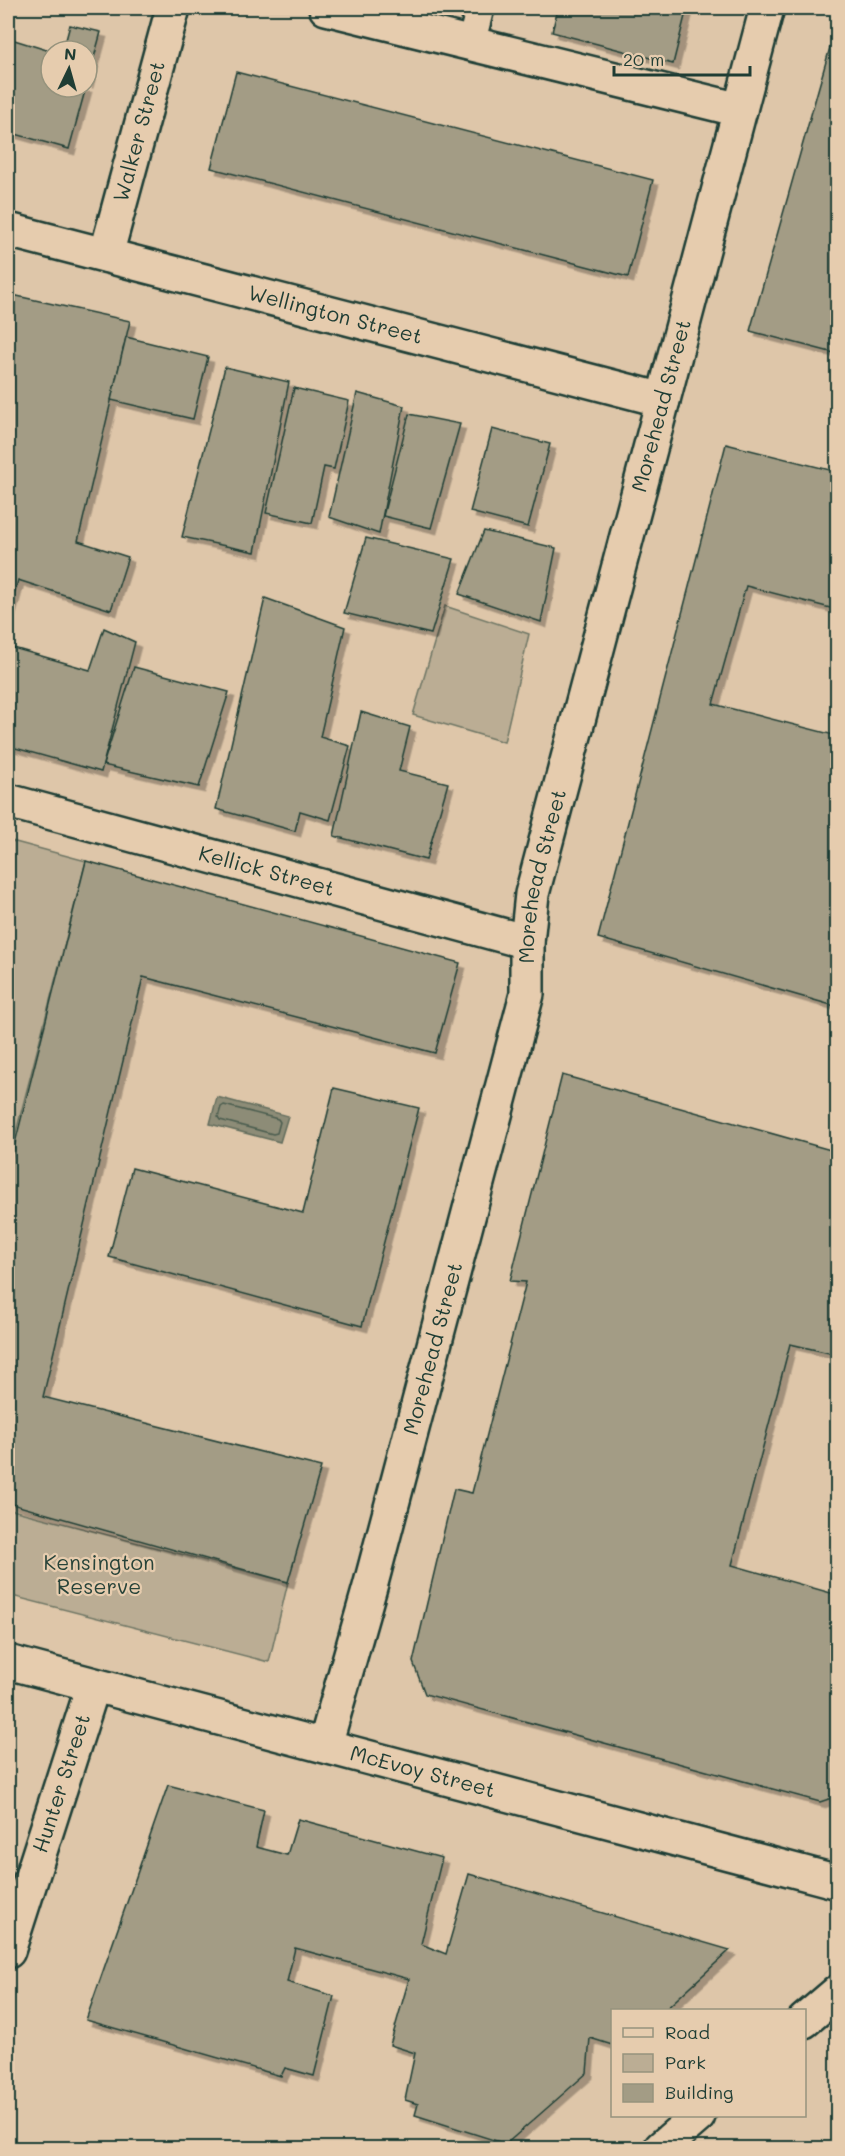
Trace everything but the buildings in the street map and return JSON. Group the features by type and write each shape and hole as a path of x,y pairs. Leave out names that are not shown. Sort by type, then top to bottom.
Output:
{"street":[{"name":"Walker Street","path":"106,255 173,8"},
{"path":"326,8 740,110"},
{"name":"Morehead Street","path":"325,1745 376,1564 527,994 532,894 767,8"},
{"name":"Wellington Street","path":"8,230 663,399"},
{"name":"Kellick Street","path":"8,801 528,942"},
{"name":"McEvoy Street","path":"8,1662 837,1882"},
{"name":"Hunter Street","path":"8,1951 93,1686"},
{"path":"806,2019 837,1992"},
{"path":"661,2148 696,2117"}],"lane":[{"path":"471,44 480,8"}],"green space":[{"path":"445,606 529,634 504,742 413,715"},
{"path":"8,840 86,861 8,1163"},
{"name":"Kensington Reserve","path":"8,1509 288,1582 269,1662 8,1595"}],"water":[{"path":"217,1097 288,1116 280,1142 210,1124"}]}
